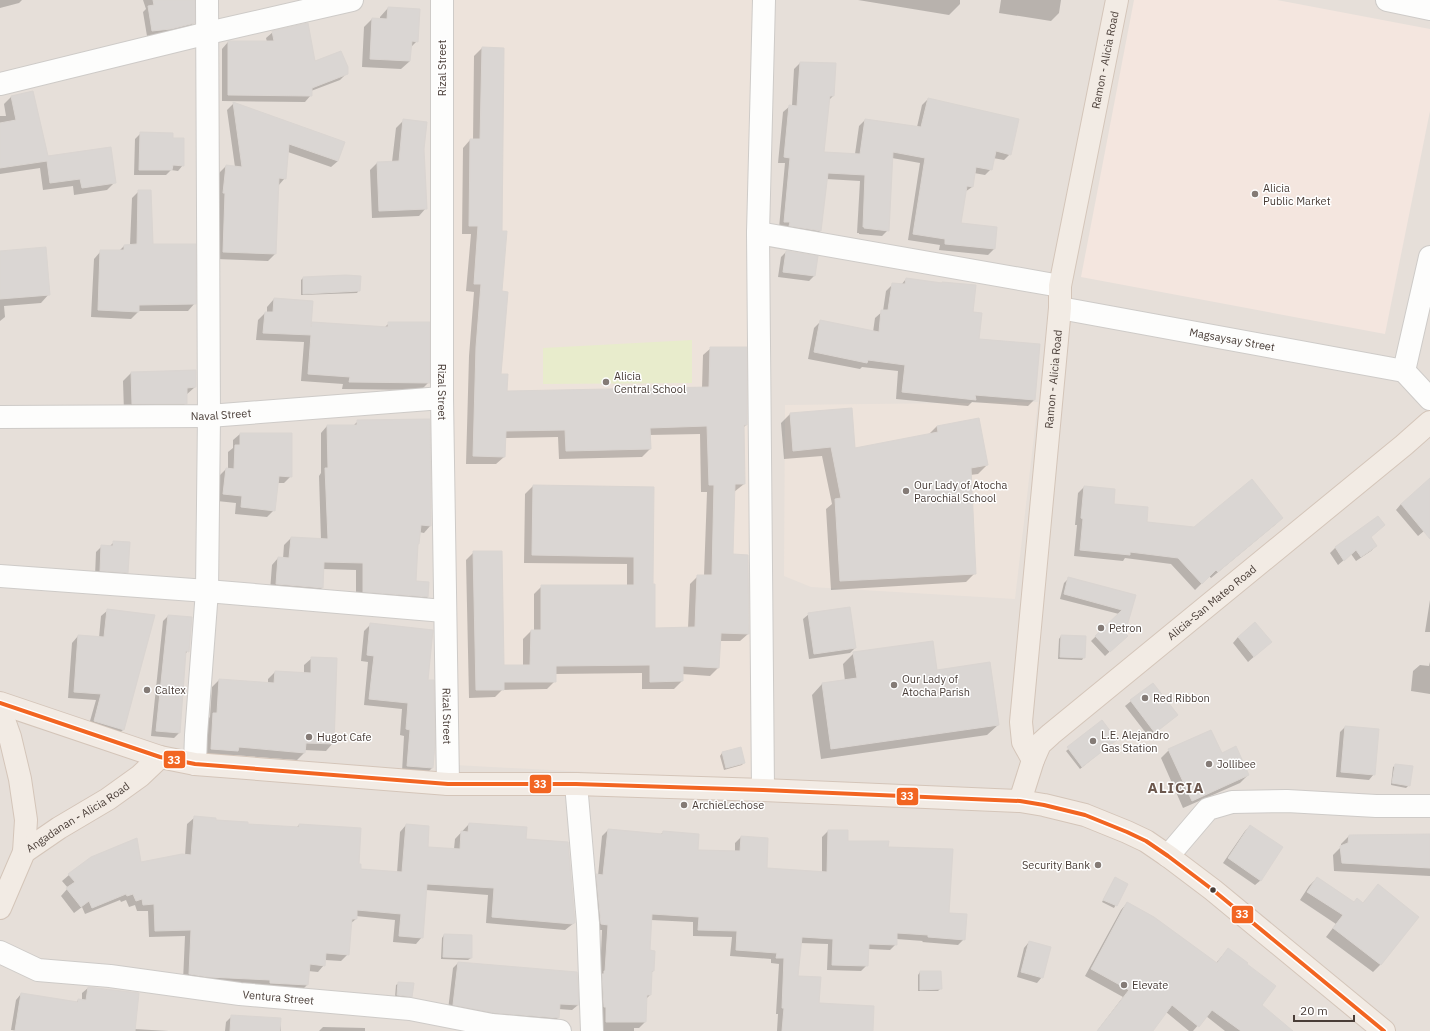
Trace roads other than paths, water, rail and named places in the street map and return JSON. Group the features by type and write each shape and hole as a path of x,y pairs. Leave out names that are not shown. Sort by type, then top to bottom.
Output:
{"main road":[{"name":"Ramon - Alicia Road","path":"1033,760 1023,742 1020,722 1060,308 1060,286 1117,0"},
{"name":"Alicia-San Mateo Road","path":"1020,801 1033,760 1040,744 1430,422"},
{"path":"0,703 160,757 195,764 448,784 576,784 764,790 1020,801 1044,805 1085,815 1146,841 1213,890 1384,1031"},
{"path":"0,709 10,737 20,779 26,820 24,852"},
{"name":"Angadanan - Alicia Road","path":"0,908 24,852 140,776 160,757"}],"street":[{"path":"195,764 206,591 209,416 207,0"},
{"path":"0,84 208,33 352,0"},
{"name":"Rizal Street","path":"442,0 442,398 444,611 448,784"},
{"path":"764,0 758,233 764,790"},
{"path":"1397,1 1430,9"},
{"path":"758,233 1060,286"},
{"path":"1430,257 1404,371 1430,399"},
{"name":"Magsaysay Street","path":"1060,308 1404,371"},
{"name":"Naval Street","path":"0,417 209,416 442,398"},
{"path":"0,576 206,591 444,611"},
{"path":"576,784 588,923 592,1031"},
{"path":"1168,856 1208,809 1232,802 1286,801 1376,806 1430,806"},
{"name":"Ventura Street","path":"0,952 38,970 110,976 240,994 410,1009 492,1025 560,1031"}],"place":[{"name":"Alicia Public Market","path":"1255,194"},
{"name":"Alicia Central School","path":"606,382"},
{"name":"Our Lady of Atocha Parochial School","path":"906,491"},
{"name":"Petron","path":"1101,628"},
{"name":"Our Lady of Atocha Parish","path":"894,685"},
{"name":"Caltex","path":"147,690"},
{"name":"Red Ribbon","path":"1145,698"},
{"name":"Hugot Cafe","path":"309,737"},
{"name":"L.E. Alejandro Gas Station","path":"1093,741"},
{"name":"Jollibee","path":"1209,764"},
{"name":"ArchieLechose","path":"684,805"},
{"name":"Security Bank","path":"1098,865"},
{"name":"Elevate","path":"1124,985"}],"district":[{"name":"ALICIA","path":"1176,788"}]}
